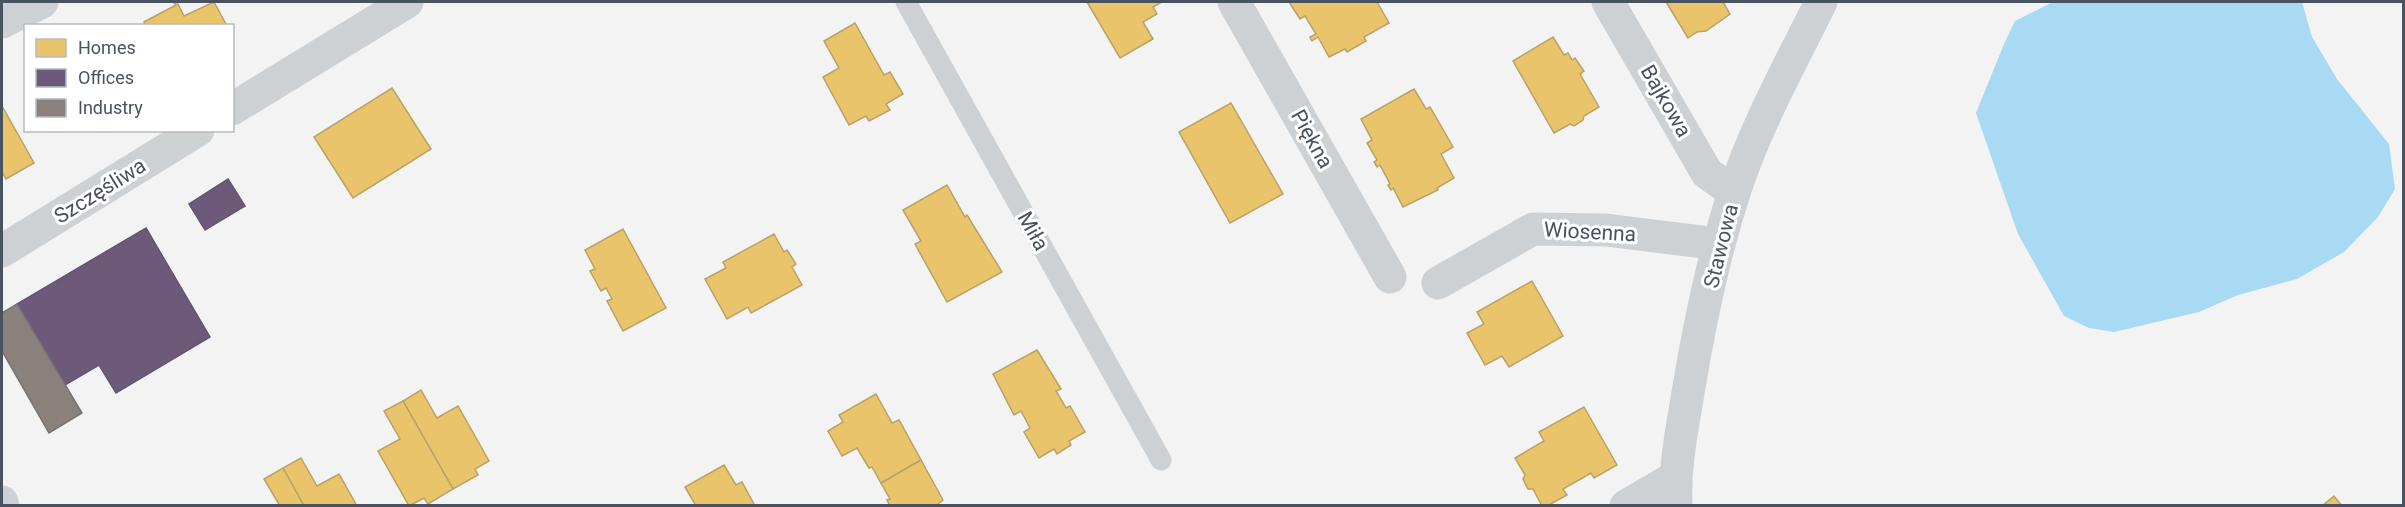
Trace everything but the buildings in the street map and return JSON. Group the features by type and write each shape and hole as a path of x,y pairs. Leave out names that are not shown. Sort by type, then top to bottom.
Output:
{"street":[{"path":"2,22 42,2"},
{"path":"234,108 407,2"},
{"name":"Piękna","path":"1234,2 1390,277"},
{"name":"Bajkowa","path":"1608,2 1707,172 1734,192"},
{"name":"Stawowa","path":"1675,492 1694,360 1719,244 1734,192 1749,152 1821,2"},
{"name":"Szczęśliwa","path":"2,251 195,132"},
{"name":"Wiosenna","path":"1438,283 1533,229 1606,230 1719,244"},
{"path":"1626,506 1675,492"}],"lane":[{"name":"Miła","path":"906,2 1161,460"}],"water":[{"path":"2053,2 2302,2 2312,37 2337,79 2389,144 2395,189 2378,217 2344,252 2297,279 2238,295 2199,312 2114,332 2089,328 2064,316 2018,234 1976,113 2015,21"}]}
